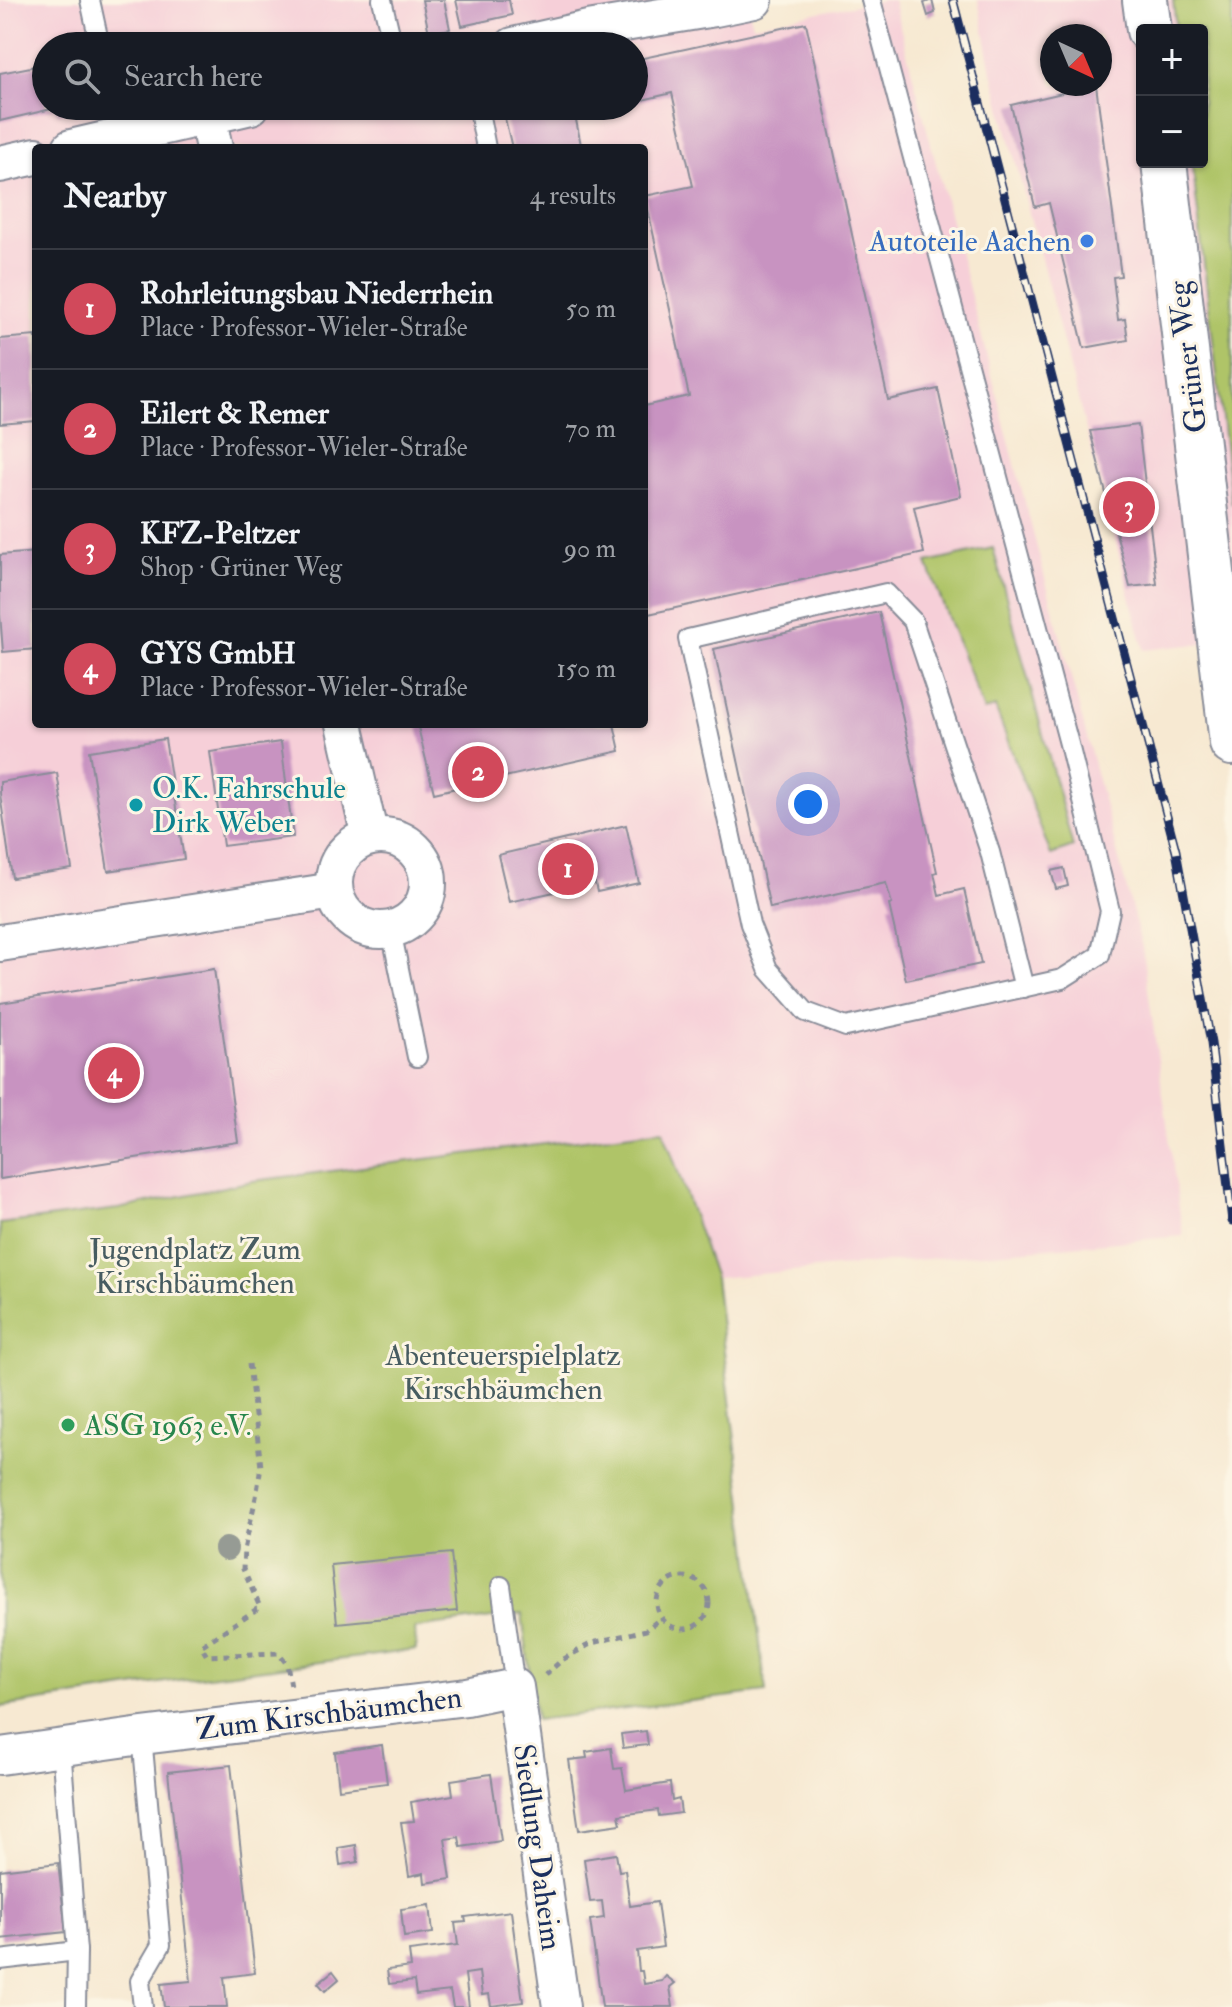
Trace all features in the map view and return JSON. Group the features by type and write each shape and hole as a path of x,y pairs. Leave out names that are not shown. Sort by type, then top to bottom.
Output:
{"street":[{"path":"575,32 714,4 754,0"},
{"path":"1145,0 1148,24"},
{"path":"78,144 117,121 211,132 229,120"},
{"path":"0,164 32,157"},
{"name":"Grüner Weg","path":"1165,168 1212,521 1232,743"},
{"path":"345,728 370,837"},
{"path":"370,837 395,837 416,850 428,872 427,898 413,919 391,930 366,928 345,914 334,891 336,868 349,848 370,837"},
{"path":"0,943 334,891"},
{"name":"Zum Kirschbäumchen","path":"0,1756 467,1697 515,1687"},
{"name":"Siedlung Daheim","path":"515,1687 561,2007"}],"lane":[{"path":"90,0 97,32"},
{"path":"382,0 390,32"},
{"path":"871,0 1069,744 1110,911 1100,955 1062,979 1024,988 846,1027 806,1012 768,969 750,924 688,639 886,593 913,621 990,852 1024,988"},
{"path":"481,120 485,144"},
{"path":"391,930 417,1057"},
{"path":"501,1586 515,1687"},
{"path":"142,1736 161,1945 140,1981 143,2007"},
{"path":"61,1747 77,1951 76,2007"},
{"path":"0,1960 77,1951"}],"path":[{"path":"249,1364 261,1467 243,1569 260,1607 201,1646 207,1656 278,1653 287,1664 296,1717"},
{"path":"690,1578 706,1590 710,1599 709,1610 697,1626 688,1630 677,1629 661,1618 657,1608 658,1597 669,1581 690,1578"},
{"path":"515,1687 537,1682 562,1660 592,1643 646,1630 661,1618"}],"shaded area":[{"path":"0,0 746,0 753,25 893,0 1142,947 1183,1236 715,1278 663,1129 253,1181 118,1209 0,1224"},
{"path":"978,0 1173,0 1175,24 1136,24 1136,168 1193,168 1232,504 1232,640 1144,650 992,72"}],"green space":[{"path":"1173,0 1232,0 1232,504 1193,168 1208,168 1208,24 1175,24"},
{"path":"993,548 1073,847 1051,855 995,707 984,711 927,563"},
{"path":"663,1129 715,1278 766,1692 536,1720 522,1614 415,1628 416,1650 185,1679 0,1707 0,1224 118,1209 253,1181"}],"building":[{"path":"422,0 444,0 450,29 429,32"},
{"path":"456,0 509,0 512,15 462,26"},
{"path":"932,0 935,13 928,16 924,3"},
{"path":"806,23 888,400 938,389 961,496 914,507 924,553 648,614 648,405 689,396 648,210 648,195 693,186 672,93 648,99 648,57"},
{"path":"32,67 32,114 0,121 0,73"},
{"name":"Autoteile Aachen","path":"1049,96 1097,96 1121,276 1113,277 1118,320 1125,319 1128,340 1084,348 1049,203 1035,207 1011,105"},
{"path":"505,120 576,120 581,144 511,144"},
{"path":"32,336 32,421 0,424 0,339"},
{"path":"1138,425 1157,584 1130,587 1090,431"},
{"path":"32,552 32,649 3,652 0,555"},
{"path":"879,612 937,872 934,873 939,895 964,889 981,964 906,980 886,883 770,908 714,649"},
{"path":"418,728 615,728 620,751 434,793"},
{"name":"O.K. Fahrschule Dirk Weber","path":"165,739 184,859 108,871 89,751"},
{"path":"281,742 293,837 223,846 210,752"},
{"path":"57,773 72,869 12,878 0,782"},
{"path":"626,825 639,883 597,892 595,883 509,902 498,855"},
{"path":"1064,868 1068,886 1056,889 1051,871"},
{"path":"214,969 238,1142 0,1179 0,1003"},
{"path":"451,1553 457,1611 337,1623 331,1565"},
{"path":"646,1731 648,1745 623,1748 621,1734"},
{"path":"382,1745 387,1783 339,1789 335,1752"},
{"path":"611,1748 614,1769 622,1768 626,1790 670,1783 672,1801 679,1799 681,1813 659,1816 658,1810 619,1815 621,1824 579,1830 569,1760 587,1758 586,1752"},
{"path":"231,1765 255,1973 224,1977 227,2007 164,2007 161,1984 191,1981 168,1772"},
{"path":"491,1774 501,1841 461,1847 459,1837 445,1839 451,1879 425,1883 424,1873 409,1876 401,1822 414,1821 411,1802 453,1795 451,1780"},
{"path":"356,1845 358,1862 340,1865 338,1848"},
{"path":"616,1854 619,1871 625,1870 630,1906 657,1902 663,1947 637,1951 639,1971 642,1971 644,1984 662,1981 666,1976 675,1983 670,1987 673,2007 602,2007 590,1920 604,1918 602,1901 590,1902 584,1859"},
{"path":"58,1863 66,1932 0,1939 0,1870"},
{"path":"430,1905 433,1933 404,1937 401,1909"},
{"path":"511,1911 523,2002 491,2006 489,1994 482,1995 479,1972 465,1974 469,2007 453,2007 450,1991 416,1995 414,1981 389,1984 387,1970 411,1967 409,1951 458,1945 455,1923 466,1922 465,1917"},
{"path":"333,1971 339,1979 325,1991 318,1983"}],"railway":[{"path":"953,0 1176,851 1211,1043 1232,1221"}],"place":[{"name":"Autoteile Aachen","path":"1087,241"},
{"name":"KFZ-Peltzer","path":"1129,507"},
{"name":"Eilert & Remer","path":"478,772"},
{"name":"O.K. Fahrschule Dirk Weber","path":"136,805"},
{"name":"Rohrleitungsbau Niederrhein","path":"568,869"},
{"name":"GYS GmbH","path":"114,1073"},
{"name":"ASG 1963 e.V.","path":"68,1425"}],"park label":[{"name":"Jugendplatz Zum Kirschbäumchen","path":"195,1266"},
{"name":"Abenteuerspielplatz Kirschbäumchen","path":"503,1372"}]}
